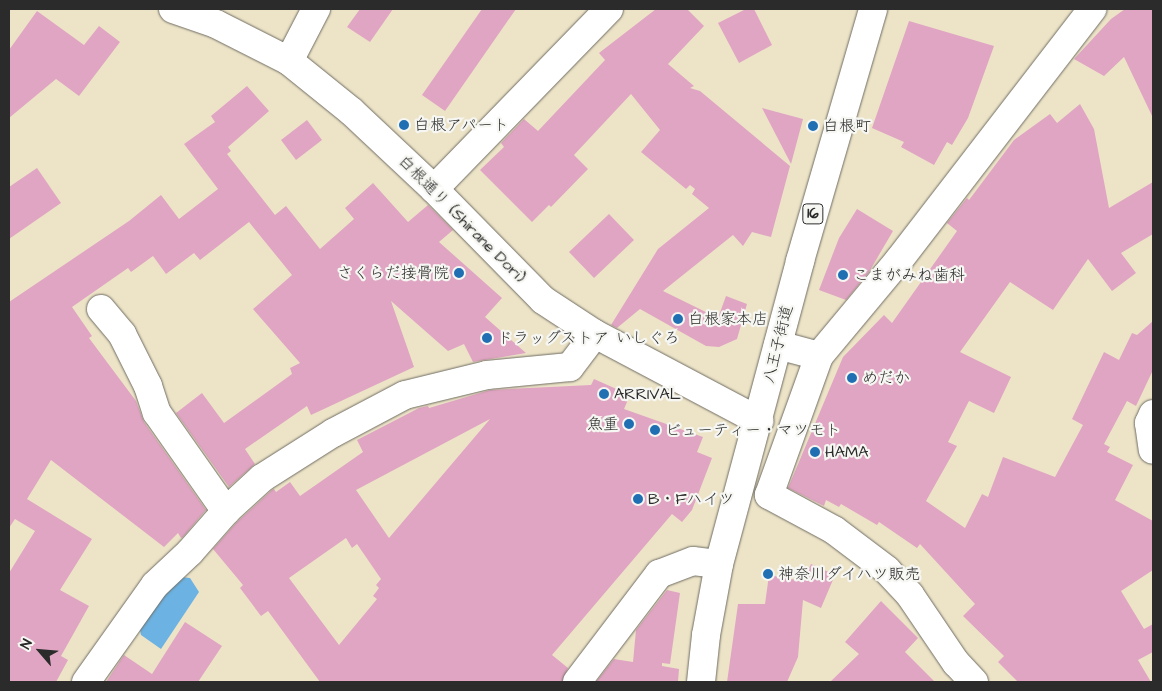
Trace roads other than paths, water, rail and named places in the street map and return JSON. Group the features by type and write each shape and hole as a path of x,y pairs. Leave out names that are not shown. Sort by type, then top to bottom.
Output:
{"main road":[{"name":"白根通り (Shirane Dori)","path":"173,9 216,24 289,61 351,111 434,189 543,300 595,334 759,421"},
{"path":"289,61 316,9"},
{"path":"434,189 609,9"},
{"name":"八王子街道","path":"701,682 706,635 719,564 819,195 873,9"},
{"path":"974,682 956,663 910,595 887,570 834,530 769,495 819,356 899,260 1092,9"},
{"path":"101,309 122,334 148,386 157,413 226,511"},
{"path":"86,682 155,585 190,552 226,511 262,478 333,434 405,395 487,375 570,367 595,334"},
{"path":"778,345 819,356"},
{"path":"1153,414 1149,423 1153,450"},
{"path":"577,682 659,574 692,561 719,564"}],"water":[{"path":"181,577 190,578 199,592 161,649 141,635 139,624"}],"place":[{"name":"白根アパート","path":"404,125"},
{"name":"白根町","path":"813,126"},
{"name":"さくらだ接骨院","path":"459,273"},
{"name":"こまがみね歯科","path":"843,275"},
{"name":"白根家本店","path":"678,319"},
{"name":"ドラッグストア いしぐろ","path":"487,338"},
{"name":"めだか","path":"852,378"},
{"name":"ARRIVAL","path":"604,394"},
{"name":"魚重","path":"629,424"},
{"name":"ビューティー・マツモト","path":"655,430"},
{"name":"HAMA","path":"815,452"},
{"name":"B・Fハイツ","path":"638,499"},
{"name":"神奈川ダイハツ販売","path":"768,574"}]}
